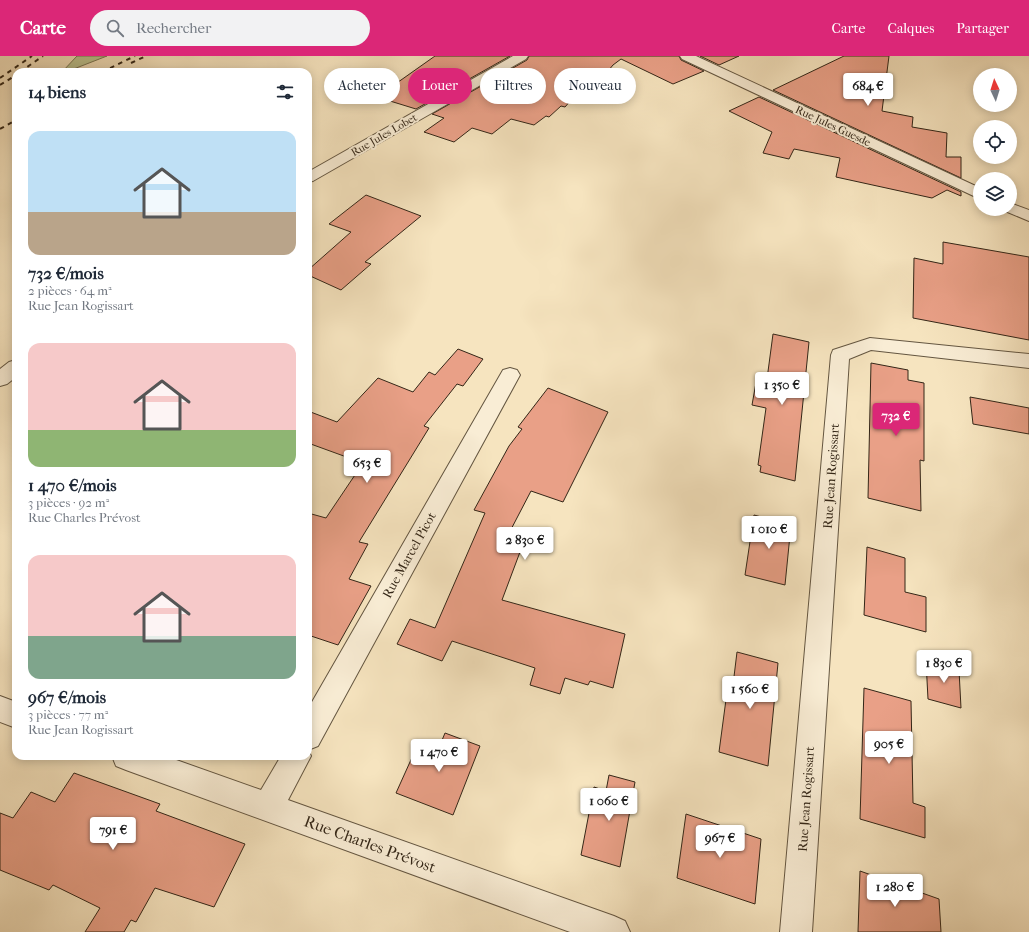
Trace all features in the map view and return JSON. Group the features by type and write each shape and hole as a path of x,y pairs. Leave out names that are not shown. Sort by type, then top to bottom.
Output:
{"street":[{"name":"Rue Jules Lobet","path":"312,176 522,56"},
{"name":"Rue Jules Guesde","path":"686,56 973,191"},
{"path":"1017,211 1029,216"},
{"name":"Rue Jean Rogissart","path":"796,932 840,355 870,344 1029,360"},
{"path":"0,379 12,370"},
{"name":"Rue Marcel Picot","path":"312,729 510,375"},
{"path":"0,709 12,714"},
{"name":"Rue Charles Prévost","path":"137,760 614,932"},
{"path":"268,807 295,760"}],"green space":[{"path":"77,56 107,56 76,68 66,68"}],"building":[{"path":"435,56 510,56 489,68 480,68 480,73 472,77 472,68 418,68"},
{"path":"529,56 679,56 681,60 704,71 673,84 621,59 610,68 554,68 554,104 568,104 565,107 561,106 549,117 546,116 534,125 511,119 492,134 472,128 454,142 424,132 444,118 432,114 450,104 472,104 472,91 480,87 480,104 546,104 546,68 513,68 527,60"},
{"path":"700,56 739,56 719,65"},
{"path":"844,56 889,56 882,111 913,117 912,127 947,133 946,157 961,157 961,178 773,90"},
{"path":"408,75 408,104 425,104 416,109 400,104 400,81"},
{"path":"759,97 961,192 961,196 947,190 932,198 836,177 840,158 794,149 789,159 763,153 772,132 729,111"},
{"path":"366,195 421,216 365,262 371,264 341,290 312,277 312,266 351,232 329,224"},
{"path":"943,242 1029,257 1029,340 913,318 914,258 943,264"},
{"path":"773,334 809,342 795,481 760,472 761,466 758,465 766,408 752,405 757,377 767,379"},
{"path":"458,349 483,359 463,386 457,384 424,426 429,428 359,542 368,544 349,579 371,586 338,645 312,636 312,514 326,518 363,463 312,444 312,413 337,422 378,378 413,392 429,372 435,375"},
{"path":"871,363 908,370 908,380 924,383 924,461 920,460 921,511 868,498"},
{"path":"548,388 608,412 563,502 531,491 506,539 523,544 502,600 625,634 613,688 590,681 588,685 565,678 560,694 530,685 535,668 452,641 442,661 397,644 410,619 435,628 485,513 474,510 509,446 522,429 518,427"},
{"path":"970,397 1029,408 1029,434 973,424"},
{"path":"754,515 791,525 785,585 745,575"},
{"path":"867,547 905,558 905,592 926,597 926,632 864,615"},
{"path":"737,652 778,663 768,766 719,752 727,692 732,693"},
{"path":"926,661 959,670 961,708 928,699"},
{"path":"864,688 911,701 913,803 925,807 925,838 860,819"},
{"path":"445,733 480,746 453,815 396,793 419,742 438,750"},
{"path":"74,773 160,804 156,811 245,844 214,907 155,888 136,922 131,920 124,932 85,932 100,908 53,885 49,890 0,870 0,813 13,818 31,792 55,802"},
{"path":"609,775 635,782 620,867 581,855 594,787 606,791"},
{"path":"686,814 761,839 755,904 677,878"},
{"path":"860,871 939,899 941,932 858,932"}],"railway":[{"path":"15,68 32,56"},
{"path":"26,68 43,56"},
{"path":"110,68 135,56"},
{"path":"131,63 146,56"},
{"path":"0,78 12,70"},
{"path":"0,85 12,78"},
{"path":"0,129 12,122"}]}
